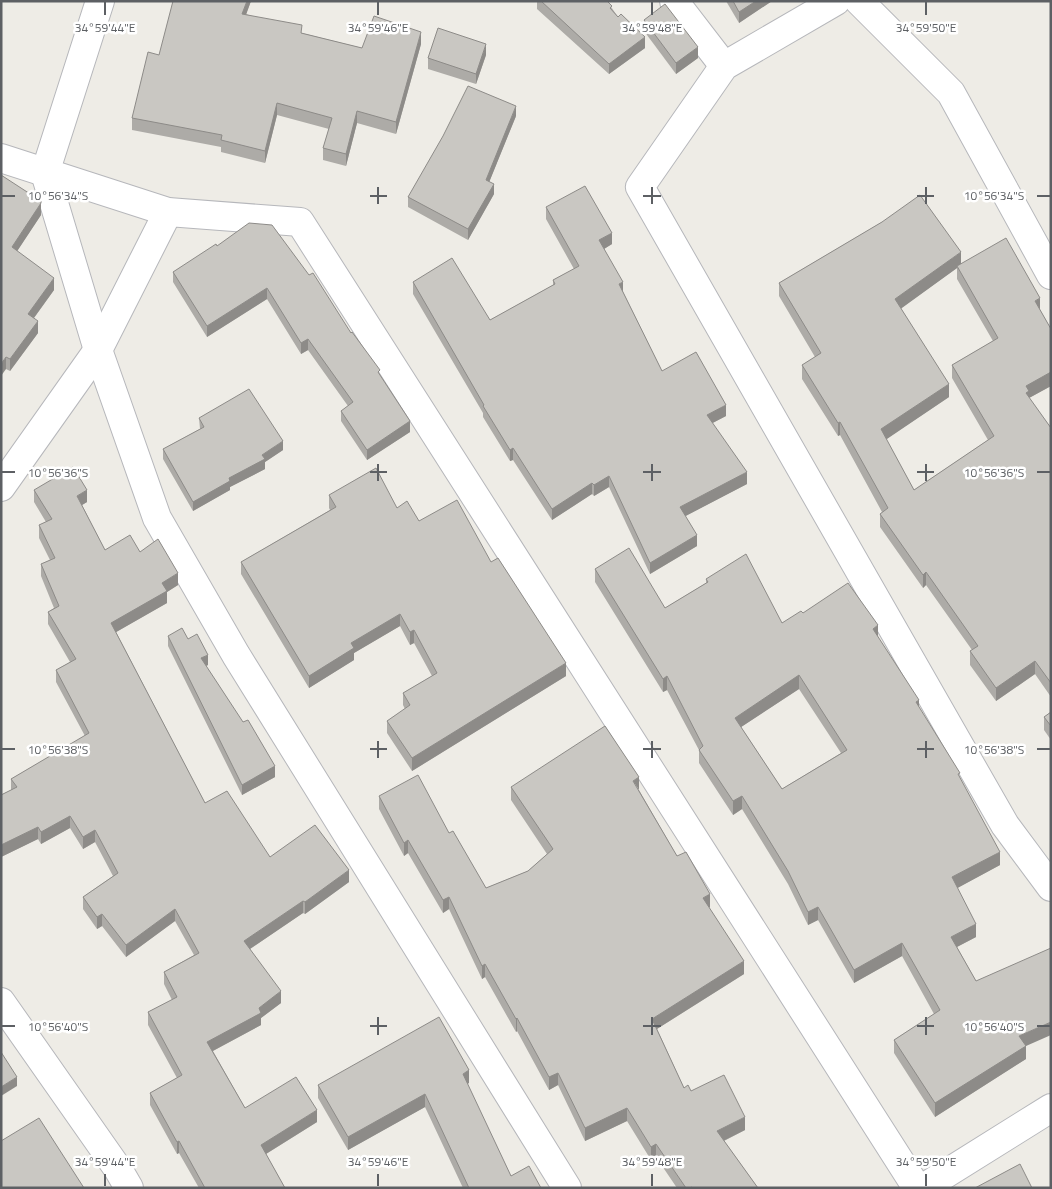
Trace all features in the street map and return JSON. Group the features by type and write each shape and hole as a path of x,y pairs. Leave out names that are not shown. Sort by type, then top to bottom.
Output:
{"street":[{"path":"100,1 46,173 98,350 157,518 236,655 567,1188"},
{"path":"674,1 724,66"},
{"path":"836,1 724,66 640,187 1005,825 1048,877"},
{"path":"859,1 951,93 1051,275"},
{"path":"1,158 168,212 300,222 917,1188"},
{"path":"1,487 98,350 168,212"},
{"path":"1,1002 118,1169 129,1188"},
{"path":"923,1188 1051,1108"}],"building":[{"path":"173,1 247,1 242,14 302,25 301,33 362,48 374,16 421,32 396,122 357,111 346,154 323,148 332,118 277,103 265,151 221,140 222,135 132,118 148,52 159,55"},
{"path":"541,1 607,1 618,17 621,14 645,37 609,64"},
{"path":"733,1 756,1 739,12"},
{"path":"665,4 698,47 676,63 644,20"},
{"path":"438,28 486,44 476,74 428,58"},
{"path":"468,86 516,106 486,180 494,184 468,229 408,197 443,136"},
{"path":"1,175 41,201 12,247 54,278 28,314 38,321 10,359 6,357 1,364"},
{"path":"585,186 612,233 599,240 623,282 619,284 662,371 696,352 726,405 707,415 747,472 680,507 697,535 650,563 609,476 594,485 592,483 552,509 513,448 510,450 483,406 413,282 452,258 490,320 555,284 553,280 579,266 546,207"},
{"path":"920,195 961,252 895,299 949,384 881,429 914,490 994,436 952,365 998,338 957,266 1006,238 1040,298 1035,301 1051,329 1051,372 1026,386 1029,391 1026,393 1051,428 1051,683 1035,661 996,688 970,651 978,646 926,572 923,575 880,514 888,508 840,422 838,423 802,365 821,353 779,283 882,222"},
{"path":"249,223 272,225 309,275 313,273 351,333 380,370 378,372 410,421 367,450 341,411 353,402 308,339 301,343 267,288 207,326 173,272 216,244 217,246"},
{"path":"249,389 283,441 262,455 265,459 229,478 230,481 193,502 163,449 204,427 199,418"},
{"path":"73,467 87,490 77,496 105,550 130,535 140,552 158,539 178,573 162,583 167,591 111,623 205,803 227,791 270,857 315,825 349,870 305,902 303,901 244,941 281,991 259,1008 261,1013 207,1042 245,1108 296,1077 317,1110 261,1145 285,1188 205,1188 150,1093 182,1075 148,1012 177,997 164,972 199,953 175,909 126,945 102,914 97,917 83,897 118,873 95,830 83,837 70,816 41,832 38,827 1,845 1,795 17,787 11,779 89,733 56,670 76,659 48,612 59,606 41,564 55,558 39,525 52,519 34,490"},
{"path":"376,468 397,508 407,501 419,521 457,500 491,562 498,558 566,663 412,758 387,721 410,705 403,693 437,673 414,630 410,632 400,614 351,643 354,648 309,676 241,562 336,507 329,495"},
{"path":"629,548 665,608 708,582 706,579 746,554 782,623 801,611 803,613 848,583 878,625 873,629 919,700 916,702 960,773 958,774 1000,852 952,877 976,924 951,937 976,981 1051,948 1051,1022 1019,1036 1026,1046 935,1103 894,1040 940,1010 902,943 854,970 818,907 808,912 788,871 742,796 733,801 699,750 703,746 667,676 663,679 595,569","holes":["799,675 847,750 782,789 735,718"]},
{"path":"182,628 188,639 197,634 208,655 201,658 243,722 248,720 275,766 242,785 168,636"},
{"path":"1051,712 1051,726 1044,717"},
{"path":"605,726 639,777 633,781 677,856 686,852 710,894 703,898 744,961 652,1019 684,1088 688,1085 691,1091 724,1075 745,1117 717,1131 758,1188 686,1188 656,1144 651,1147 627,1108 585,1128 558,1073 549,1077 485,964 482,966 449,897 443,900 408,840 404,843 379,796 418,775 449,833 453,831 486,888 528,871 553,849 511,787"},
{"path":"439,1017 469,1070 463,1074 511,1176 529,1166 541,1188 469,1188 425,1094 348,1137 318,1085"},
{"path":"1,1052 17,1077 1,1087"},
{"path":"39,1118 84,1188 1,1188 1,1141"},
{"path":"1020,1164 1032,1188 975,1188"}]}
